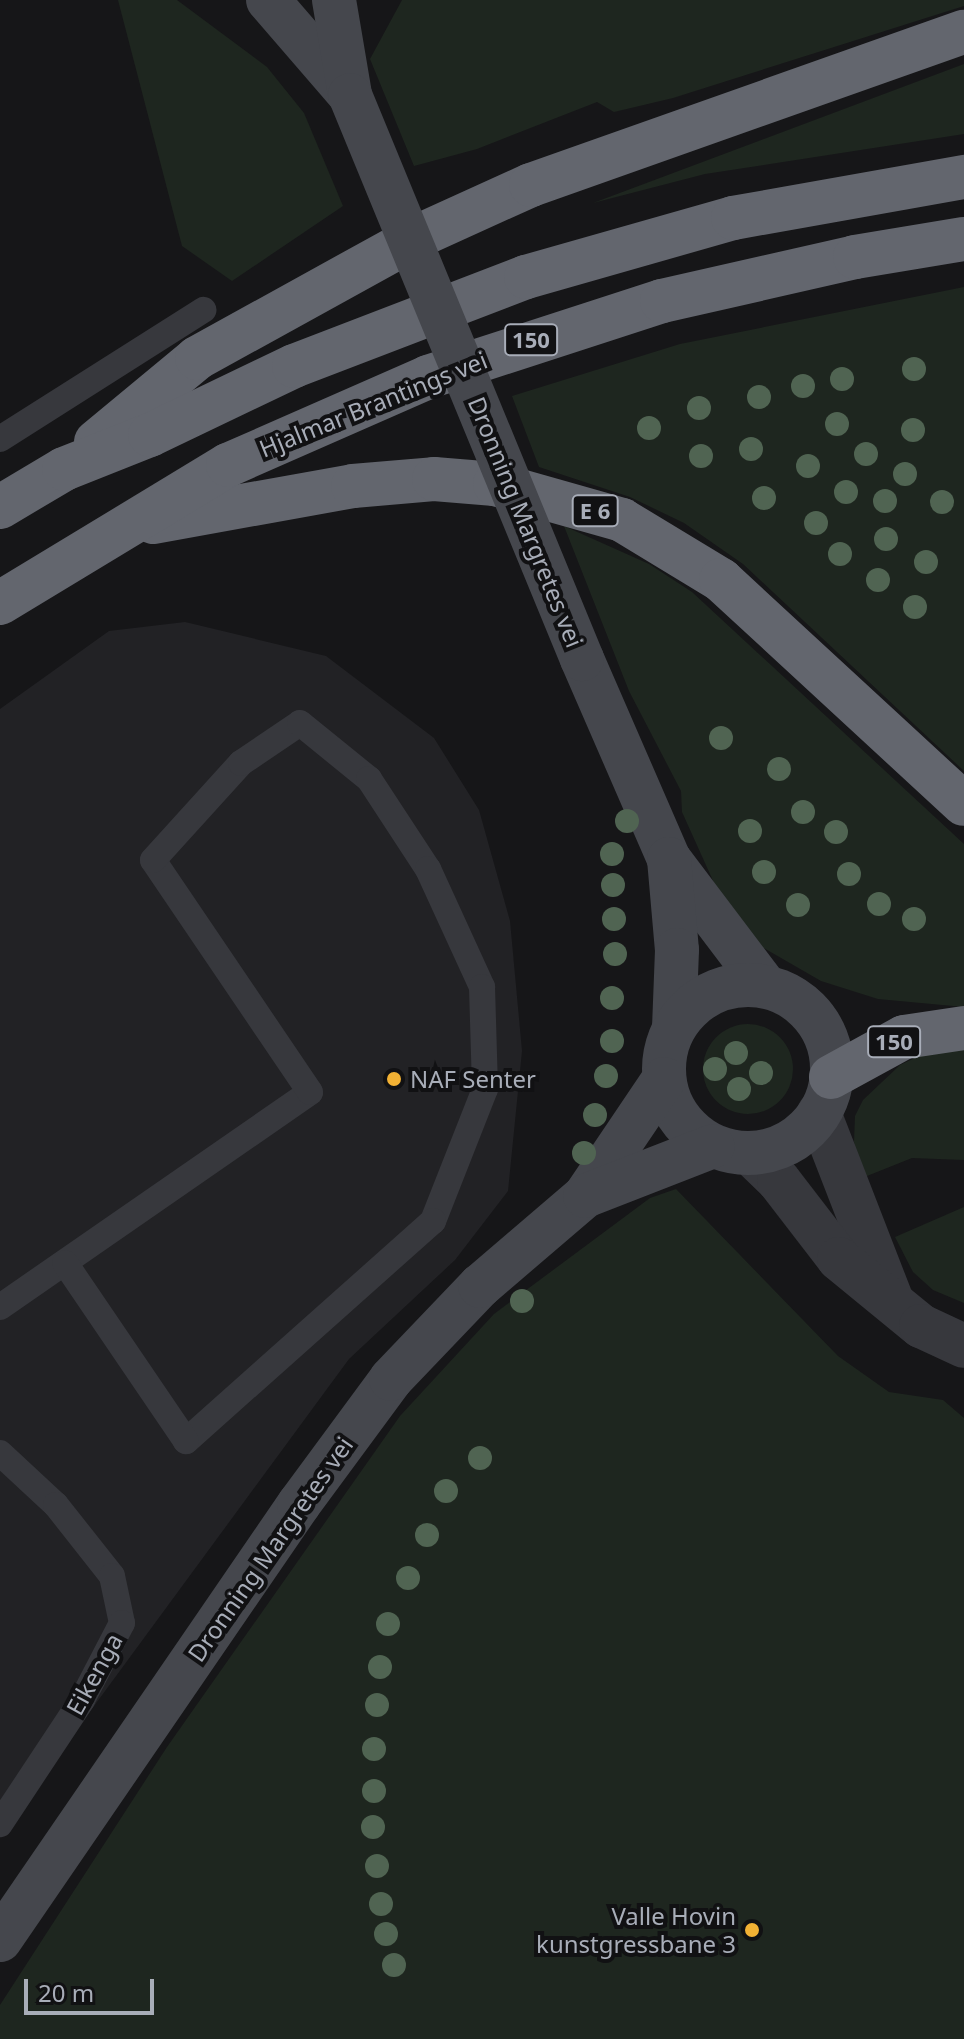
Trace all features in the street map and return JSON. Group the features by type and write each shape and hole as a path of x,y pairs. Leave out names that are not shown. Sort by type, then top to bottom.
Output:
{"highway":[{"path":"64,469 197,358 414,238 531,185 964,32"},
{"name":"150","path":"0,507 64,469 396,323 526,277 733,218 964,177"},
{"name":"Hjalmar Brantings vei","path":"0,603 228,465 323,419 532,340 749,280 964,239"},
{"name":"E 6","path":"127,526 353,486 434,479 495,484 554,497 622,520 721,580 964,804"},
{"name":"150","path":"825,1095 904,1037 964,1028"}],"street":[{"name":"Dronning Margretes vei","path":"268,0 350,95"},
{"name":"Dronning Margretes vei","path":"334,0 350,95 582,659 669,859 765,986 795,999 813,1016 828,1045 825,1095 892,1301"},
{"name":"Dronning Margretes vei","path":"669,859 677,950 674,1027 664,1056 664,1079 680,1119 779,1181 839,1259 921,1326 964,1346"},
{"path":"674,1027 710,994 740,985 765,986"},
{"name":"Dronning Margretes vei","path":"0,1940 358,1422 470,1296 585,1196 664,1079"},
{"name":"Dronning Margretes vei","path":"585,1196 731,1149 786,1144 825,1095"}],"lane":[{"path":"0,439 203,310"},
{"path":"0,1307 310,1092 153,860 241,763 300,723 369,779 428,869 482,987 485,1089 433,1221 186,1441 65,1263"},
{"name":"Eikenga","path":"0,1453 56,1505 112,1576 122,1623 82,1700 0,1824"}],"shaded area":[{"path":"118,0 177,0 267,67 304,113 343,206 232,281 182,246"},
{"path":"402,0 964,0 964,6 673,98 614,112 597,102 477,149 414,166 370,59"},
{"path":"964,64 964,134 705,174 593,203"},
{"path":"964,287 964,771 743,564 684,523 630,497 539,467 512,396 680,344"},
{"path":"564,526 649,564 692,592 964,844 964,1007 878,999 821,981 757,944 719,894 682,812 681,791 629,691"},
{"path":"185,622 326,656 434,738 479,810 510,921 522,1051 508,1191 455,1260 349,1359 0,1834 0,709 109,631"},
{"path":"748,1024 765,1027 780,1037 790,1052 793,1069 790,1086 780,1101 765,1111 748,1114 731,1111 716,1101 706,1086 703,1069 706,1052 716,1037 731,1027"},
{"path":"964,1046 964,1160 912,1158 862,1178 854,1142 855,1116 863,1100 900,1065 925,1053"},
{"path":"676,1189 838,1356 889,1392 943,1400 964,1418 964,2039 0,2039 0,2005 167,1747 400,1416 494,1314 650,1198"},
{"path":"964,1207 964,1303 933,1290 913,1272 895,1237"}],"place":[{"name":"NAF Senter","path":"394,1079"},
{"name":"Valle Hovin kunstgressbane 3","path":"752,1930"}]}
